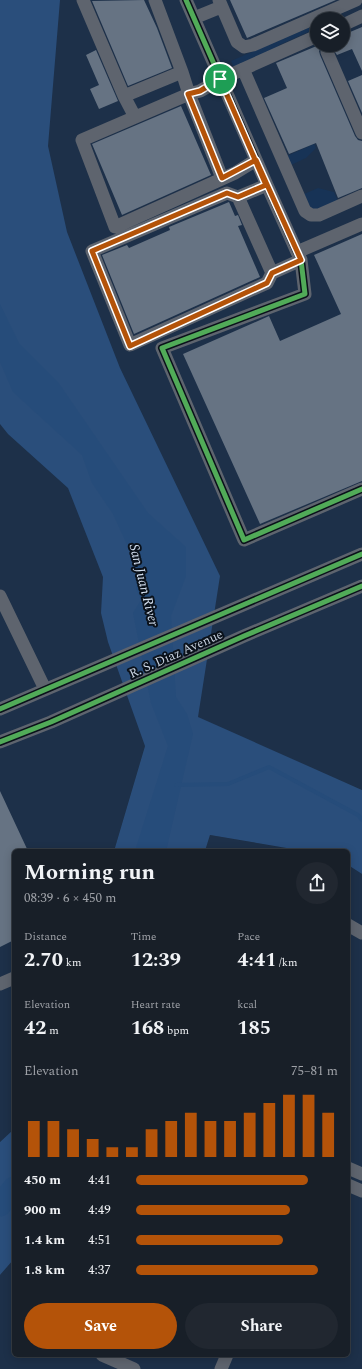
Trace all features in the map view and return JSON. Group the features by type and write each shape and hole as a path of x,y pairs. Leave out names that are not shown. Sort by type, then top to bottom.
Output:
{"street":[{"path":"83,0 124,96 135,117"},
{"path":"155,0 182,72 188,94 222,178"},
{"path":"186,0 266,185 299,256 305,294 162,348 244,540 362,489"},
{"path":"194,18 220,4 237,42 242,46 247,47 356,0"},
{"path":"350,22 362,16"},
{"path":"256,160 222,178 115,227 82,140 188,94 200,91 220,79 310,39"},
{"path":"327,52 362,133"},
{"path":"243,69 305,211 312,215 319,215 362,196"},
{"path":"124,96 182,72"},
{"path":"266,185 238,197 227,193 92,251 130,346 267,283 272,273 299,256 362,224"},
{"path":"238,197 272,273"},
{"name":"R. S. Diaz Avenue","path":"0,709 362,554"},
{"name":"R. S. Diaz Avenue","path":"0,742 51,722 244,636 362,586"},
{"path":"0,596 45,689"},
{"path":"350,926 362,933"},
{"path":"0,984 12,979"},
{"path":"350,1169 362,1174"},
{"path":"350,1186 362,1192"},
{"path":"107,1357 134,1369"},
{"path":"221,1369 226,1357"}],"shaded area":[{"path":"0,0 362,0 362,790 198,718 145,746 115,849 12,849 12,1131 0,1142"},
{"path":"0,0 60,0 48,146 67,232 120,368 220,576 198,717 362,790 362,874 350,866 350,849 292,849 210,835 206,849 115,849 145,746 108,642 101,613 103,577 68,488 8,434 0,424"},
{"path":"310,27 310,31 279,45 278,48 234,68 231,61"},
{"path":"314,144 316,148 306,158 291,165 287,156"},
{"path":"318,188 334,192 338,201 320,209 311,209 304,194"},
{"path":"210,835 292,849 206,849"},
{"path":"350,866 362,874 362,1369 0,1369 0,1275 12,1261 12,1357 350,1357"},
{"path":"12,1131 12,1261 0,1275 0,1142"}],"water":[{"path":"0,304 19,343 58,382 148,513 186,547 186,576 171,616 176,697 187,714 193,734 166,849 136,849 168,746 151,703 133,613 141,600 136,589 137,580 135,562 113,514 92,483 82,455 13,392 0,362"}],"building":[{"path":"144,0 157,28 172,68 128,86 92,1"},
{"path":"230,0 336,0 247,38"},
{"path":"362,27 362,71 352,49 350,50 350,32"},
{"path":"310,49 310,52 319,52 355,136 358,140 362,141 362,188 338,198 316,143 289,154 264,98 287,88 276,63"},
{"path":"96,50 118,101 99,109 90,89 99,85 86,55"},
{"path":"335,52 344,52 337,55"},
{"path":"362,75 362,113 348,81"},
{"path":"181,106 211,175 122,215 92,144"},
{"path":"229,202 235,216 238,215 242,225 238,226 260,277 134,334 102,255 127,245 129,248 170,230 169,227"},
{"path":"362,234 362,481 260,524 183,354 269,316 280,341 341,314 314,255"},
{"path":"0,791 27,849 12,849 12,941 0,947"}],"waterway":[{"path":"176,785 228,784 269,767 358,815 362,820"},
{"name":"San Juan River","path":"0,1205 12,1190"}],"cycle path":[{"path":"186,0 301,260 305,294 162,348 244,540 362,489"},
{"path":"0,709 362,554"},
{"path":"0,742 51,722 244,636 362,586"}],"route":[{"path":"220,79 200,91 188,94 222,178 256,160 301,260 272,273 267,283 130,346 92,251 227,193 238,197 266,185 256,160 220,79"}]}
